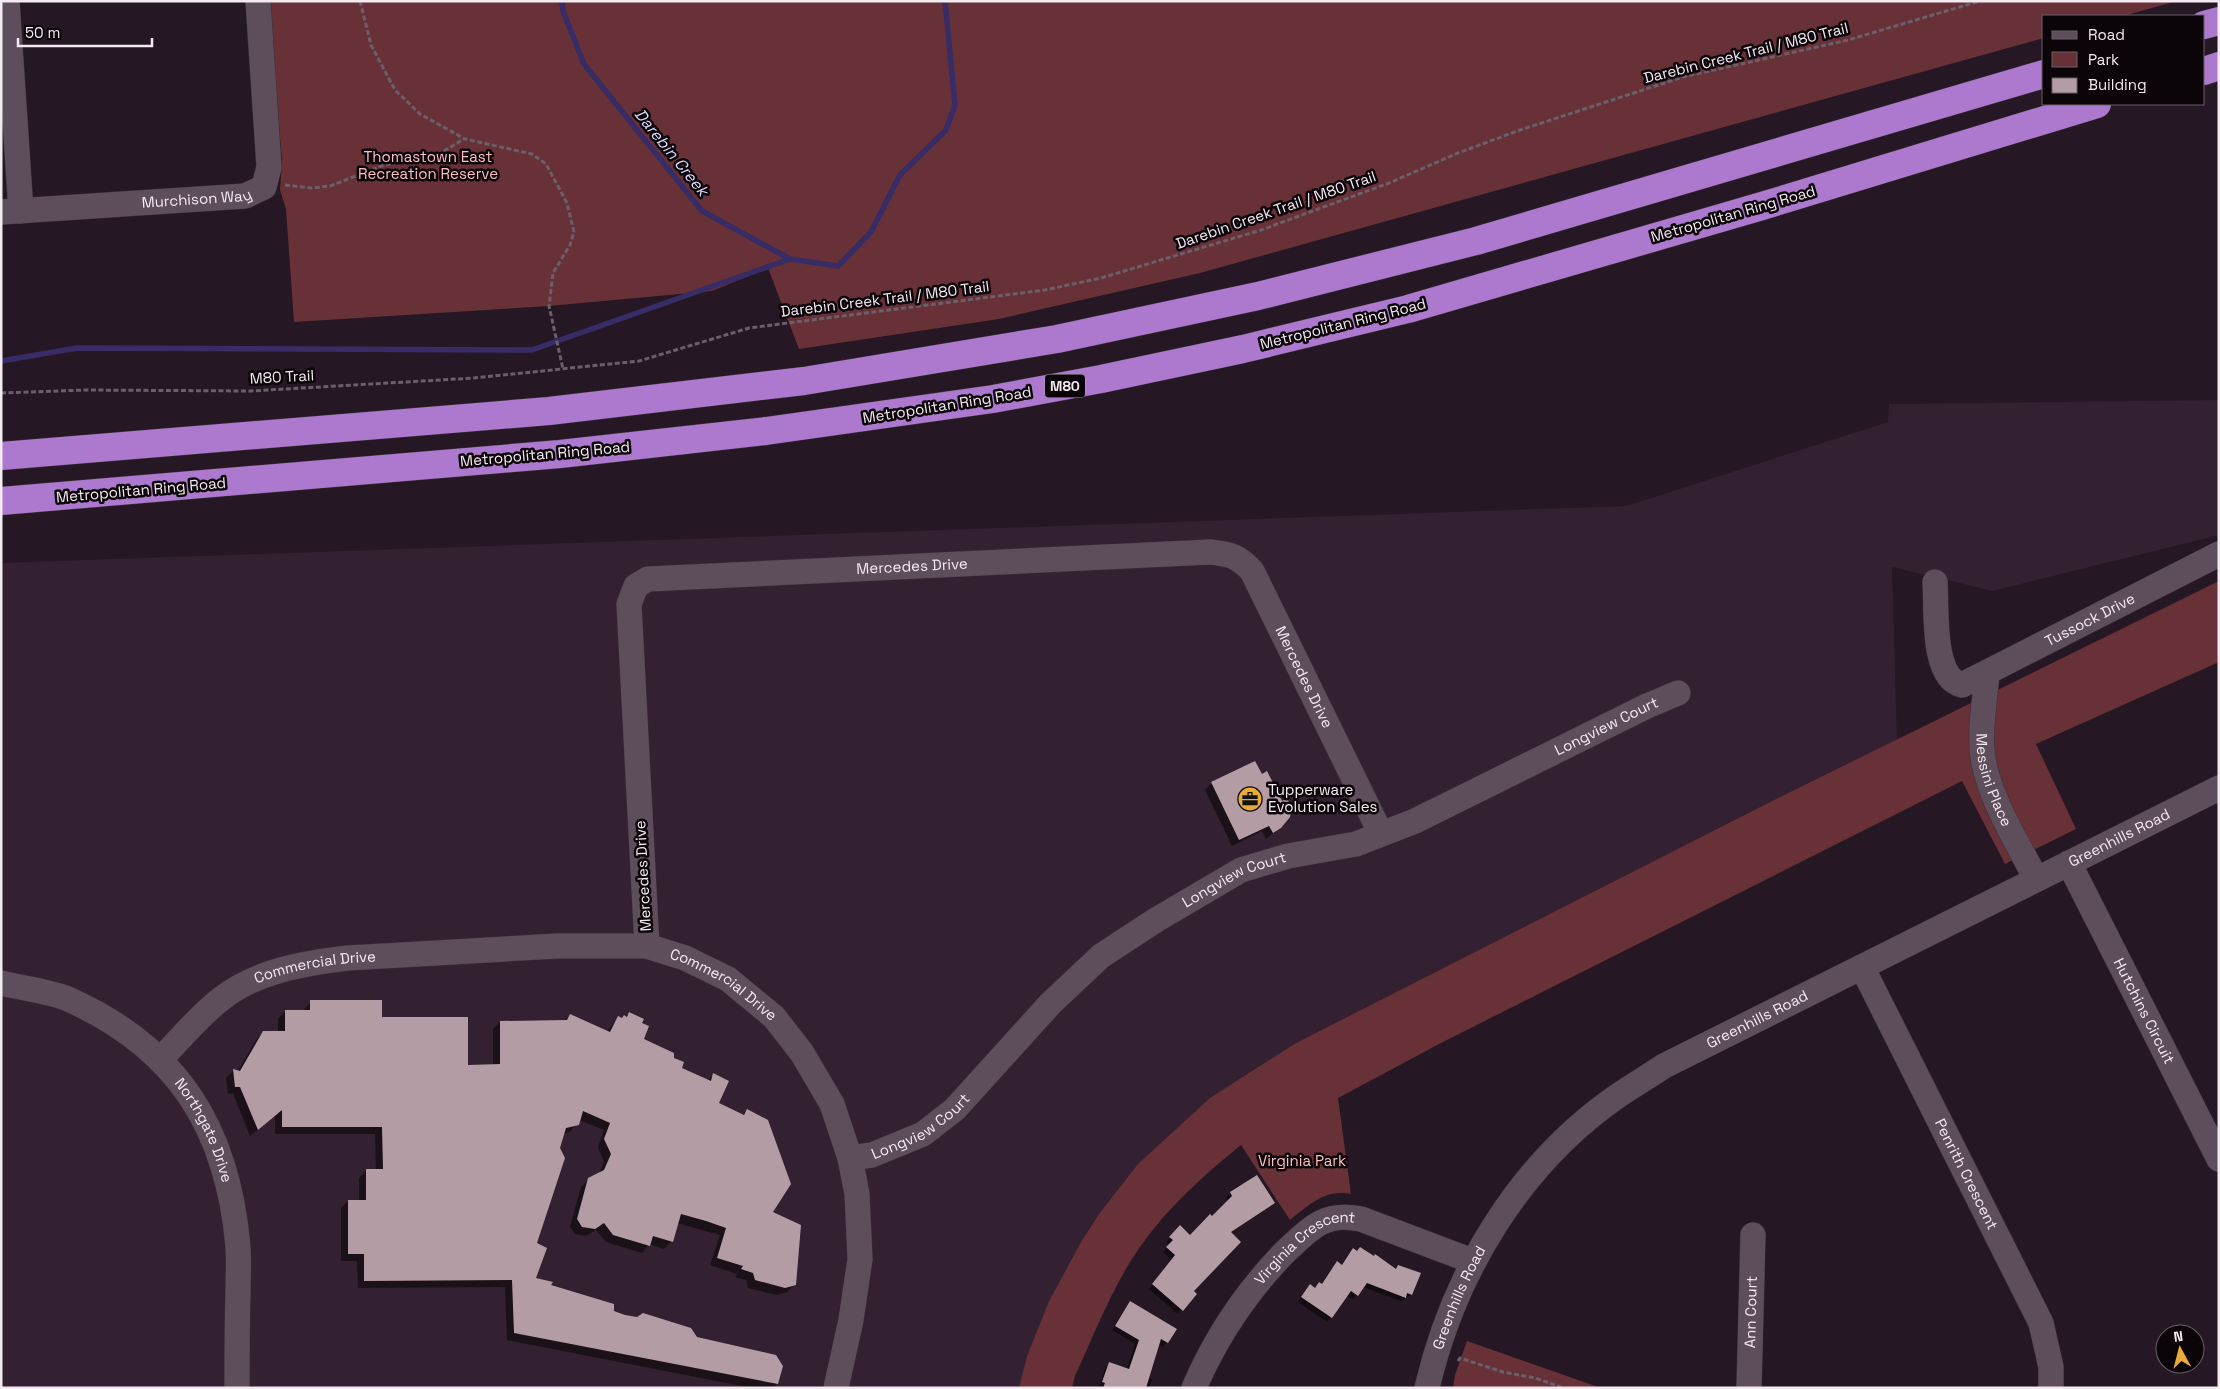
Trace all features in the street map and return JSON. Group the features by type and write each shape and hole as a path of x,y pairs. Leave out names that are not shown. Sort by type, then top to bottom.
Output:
{"highway":[{"path":"2205,25 2219,21"},
{"path":"2205,71 2219,66"},
{"path":"1,456 549,411 804,381 1057,339 1258,296 1476,241 2042,75"},
{"name":"Metropolitan Ring Road","path":"1,501 570,453 766,431 993,399 1102,379 1243,349 1408,309 1762,206 2094,105"}],"street":[{"path":"7,1 11,211"},
{"name":"Murchison Way","path":"11,211 245,196 264,187 269,167 258,1"},
{"name":"Mercedes Drive","path":"646,946 629,604 636,586 648,579 1200,552 1226,553 1240,559 1252,571 1381,834"},
{"name":"Tussock Drive","path":"1935,582 1940,660 1948,678 1954,684 1962,685 2219,554"},
{"name":"Messini Place","path":"1987,672 1982,744 1984,764 1992,790 2036,880"},
{"name":"Longview Court","path":"850,1158 872,1155 923,1134 955,1109 1050,1004 1101,956 1156,920 1241,870 1288,856 1356,844 1415,821 1647,706 1678,693"},
{"name":"Greenhills Road","path":"1427,1388 1437,1349 1452,1305 1472,1261 1504,1210 1545,1161 1577,1129 1618,1096 1664,1066 2219,788"},
{"name":"Hutchins Circuit","path":"2069,863 2219,1159"},
{"name":"Commercial Drive","path":"161,1059 222,998 249,983 281,970 316,962 348,958 556,946 646,946 685,958 728,978 774,1018 802,1053 832,1104 850,1158 857,1194 860,1259 851,1320 836,1388"},
{"name":"Penrith Crescent","path":"1862,967 2041,1323 2051,1367 2052,1388"},
{"name":"Northgate Drive","path":"1,983 66,998 112,1022 161,1059 185,1089 213,1134 231,1196 238,1248 237,1388"},
{"name":"Virginia Crescent","path":"1194,1388 1215,1344 1253,1288 1294,1244 1321,1223 1342,1217 1361,1219 1472,1261"},
{"name":"Ann Court","path":"1749,1388 1753,1235"}],"path":[{"path":"360,1 371,45 395,90 420,114 465,139 532,154 546,164 567,203 574,232 570,245 553,273 549,306 551,322 561,355 563,369"},
{"name":"Darebin Creek Trail / M80 Trail","path":"563,369 640,361 749,328 1045,290 1101,278 1294,219 1520,130 1666,82 1848,40 1980,1"},
{"path":"284,185 312,188 330,186 384,165 439,154 465,139"},
{"name":"M80 Trail","path":"1,394 85,390 251,390 474,378 563,369"},
{"path":"1457,1366 1460,1358 1503,1372 1535,1378 1564,1388"}],"shaded area":[{"path":"2219,400 2219,535 1993,591 1892,567 1897,740 1774,800 1296,1043 1099,1214 1081,1242 1049,1301 1027,1356 1019,1388 1,1388 1,563 1626,506 1888,422 1889,404"}],"green space":[{"name":"Thomastown East Recreation Reserve","path":"268,1 2177,1 2127,15 2042,15 2042,39 1200,273 999,319 799,349 768,268 712,291 549,306 294,322 286,209 280,190 282,160"},
{"name":"Virginia Park","path":"2219,581 2219,662 2036,744 2076,829 2005,864 1962,781 1441,1043 1338,1098 1351,1194 1342,1193 1325,1196 1290,1220 1241,1145 1187,1193 1162,1219 1140,1247 1104,1310 1075,1376 1072,1388 1019,1388 1027,1356 1049,1301 1081,1242 1099,1214 1138,1164 1210,1098 1296,1043 1774,800"},
{"path":"1467,1341 1601,1388 1453,1388 1455,1375"}],"building":[{"name":"Tupperware Evolution Sales","path":"1255,761 1262,774 1267,771 1282,801 1287,798 1292,807 1290,817 1281,828 1273,833 1269,826 1239,840 1211,782"},
{"path":"310,1000 382,1000 382,1017 468,1017 468,1065 500,1064 500,1021 567,1020 570,1014 610,1032 618,1016 622,1018 624,1015 627,1017 629,1012 644,1019 642,1023 649,1026 644,1039 674,1053 674,1058 684,1062 682,1068 711,1081 713,1073 729,1081 719,1103 744,1115 747,1109 768,1120 791,1184 773,1212 801,1225 796,1285 785,1288 755,1280 753,1273 741,1269 743,1266 717,1258 726,1228 681,1214 673,1242 653,1236 650,1246 613,1235 604,1223 595,1229 582,1227 577,1219 588,1178 604,1170 611,1154 604,1139 610,1123 583,1111 579,1125 566,1128 560,1148 565,1158 537,1243 547,1248 536,1278 553,1282 551,1285 614,1304 614,1311 625,1315 637,1317 643,1313 691,1328 697,1337 776,1355 783,1366 778,1384 514,1333 512,1280 364,1281 364,1254 348,1254 348,1200 366,1200 366,1169 383,1169 382,1127 282,1127 282,1110 258,1130 240,1087 235,1087 233,1069 240,1071 263,1031 285,1031 285,1010 310,1010"},
{"path":"1257,1175 1275,1203 1231,1232 1241,1242 1194,1291 1197,1294 1183,1311 1152,1284 1175,1255 1166,1247 1173,1240 1169,1237 1180,1225 1190,1235 1210,1214 1212,1216 1232,1196 1230,1192"},
{"path":"1360,1247 1374,1256 1375,1254 1396,1269 1398,1265 1421,1273 1412,1295 1407,1293 1406,1298 1367,1283 1358,1296 1351,1291 1332,1318 1301,1297 1310,1284 1315,1288 1319,1282 1322,1284 1337,1261 1342,1265 1353,1248 1357,1251"},
{"path":"1130,1301 1177,1329 1168,1343 1161,1339 1146,1388 1103,1388 1105,1383 1102,1382 1109,1362 1129,1369 1139,1340 1115,1326"}],"waterway":[{"name":"Darebin Creek","path":"562,1 563,11 584,64 702,211 790,259 838,266 871,232 900,175 946,130 955,105 945,1"},
{"path":"1,361 77,348 532,350 790,259"}],"place":[{"name":"Tupperware Evolution Sales","path":"1250,799"}]}
